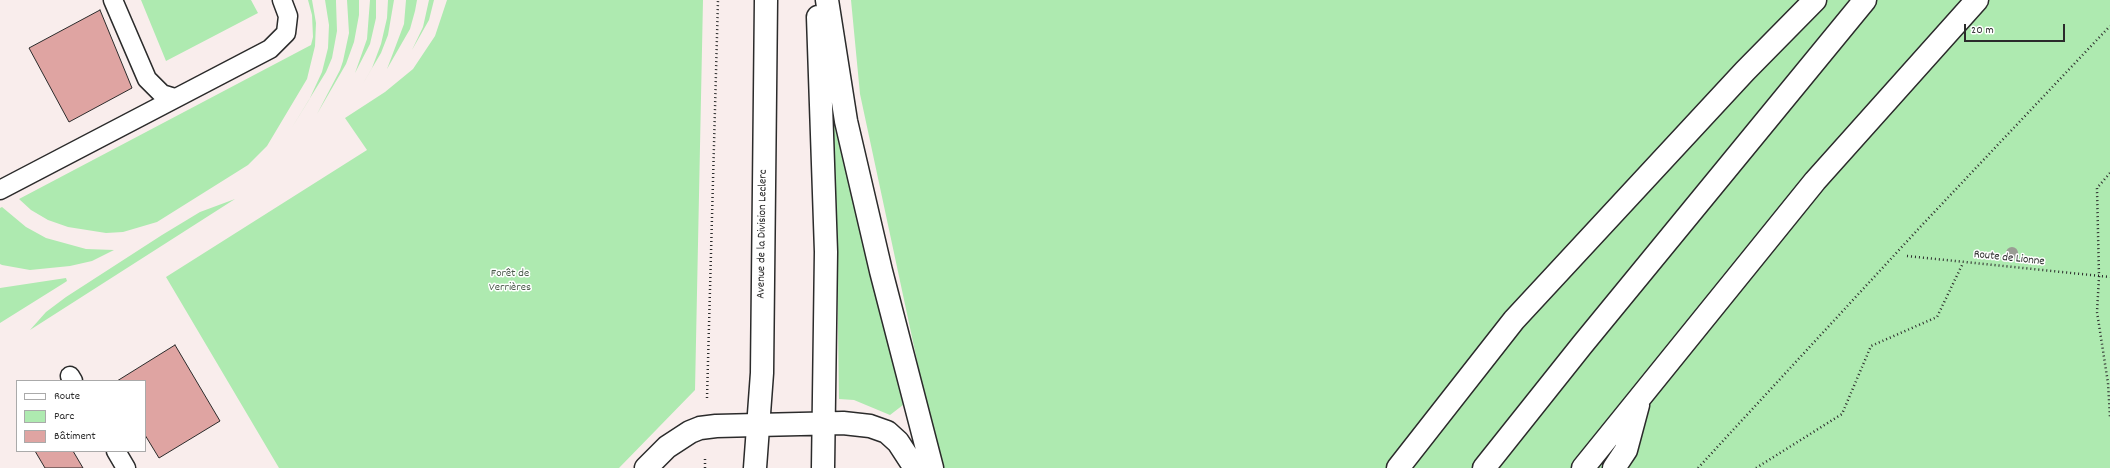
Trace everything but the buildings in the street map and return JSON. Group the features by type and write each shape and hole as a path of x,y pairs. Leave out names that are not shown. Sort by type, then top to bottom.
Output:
{"main road":[{"name":"Avenue de la Division Leclerc","path":"755,468 762,373 766,0"},
{"path":"818,0 826,252 823,468"},
{"path":"827,0 846,121 881,271 932,468"},
{"path":"1398,468 1514,320 1745,71 1815,0"},
{"path":"1484,468 1587,338 1865,0"},
{"path":"1583,468 1815,181 1977,0"},
{"path":"1614,468 1626,450 1640,396"},
{"path":"646,468 668,447 690,432 716,426 824,423 870,426 888,432 898,442 915,468"}],"lane":[{"path":"113,0 147,79 162,94 175,98"},
{"path":"0,190 270,49 286,33 285,8"},
{"path":"117,452 126,468"}],"path":[{"path":"707,395 718,0"},
{"path":"1698,468 1923,224 2110,26"},
{"path":"2110,173 2097,188 2100,277 2097,312 2108,383 2110,417"},
{"name":"Route de Lionne","path":"1907,256 1963,263 2110,277"},
{"path":"1756,468 1842,414 1871,346 1937,317 1963,263"}],"green space":[{"path":"141,0 251,0 258,13 166,61"},
{"path":"308,0 312,0 316,23 315,46 307,79 267,146 248,165 157,222 123,232 106,233 68,227 48,220 31,210 19,199 311,45 313,37 312,15"},
{"path":"325,0 336,0 337,31 332,58 326,72 310,99 322,72 328,48 329,25"},
{"path":"347,0 359,0 359,15 354,42 346,64 317,114 340,70 343,61 349,33"},
{"path":"370,0 376,0 376,18 370,44 355,73 367,39"},
{"path":"388,0 394,0 388,35 381,53 362,85 372,68 381,44 387,18"},
{"path":"406,0 417,0 415,11 410,29 387,69 404,24"},
{"path":"429,0 434,0 429,20 412,50 423,27"},
{"name":"Forêt de Verrières","path":"447,0 703,0 695,390 619,468 279,468 166,277 367,150 345,118 385,92 413,69 435,36"},
{"path":"851,0 2110,0 2110,468 940,468 860,94"},
{"path":"829,104 903,405 890,415 854,400 839,399 837,255"},
{"path":"235,199 30,330 46,312 66,297 162,235 200,212"},
{"path":"2,207 26,227 46,238 86,249 114,250 92,261 70,266 30,270 2,265 0,264 0,208"},
{"path":"66,278 67,281 0,323 0,288"}]}
